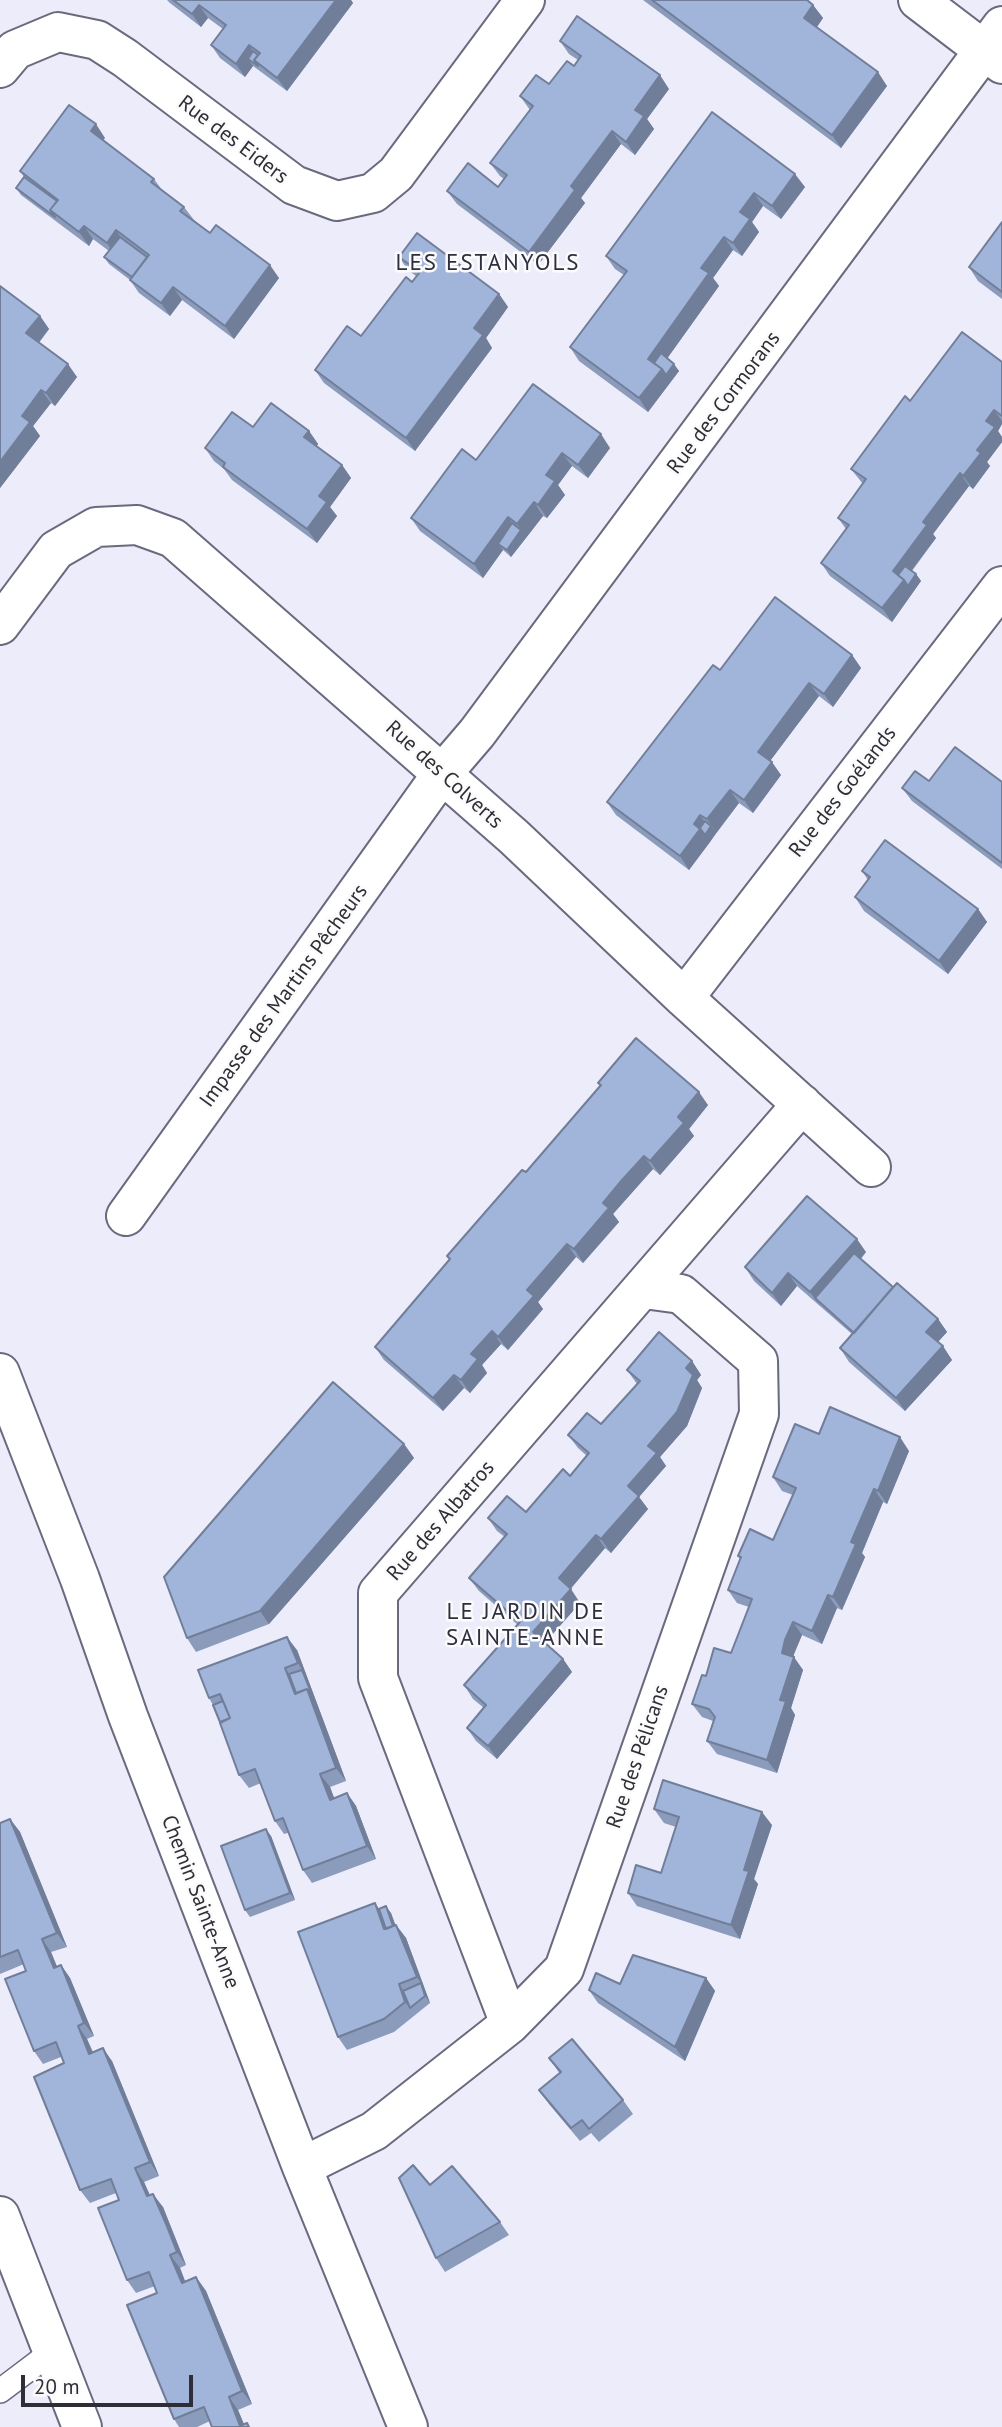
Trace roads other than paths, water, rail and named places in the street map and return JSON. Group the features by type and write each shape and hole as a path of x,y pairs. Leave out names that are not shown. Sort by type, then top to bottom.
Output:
{"street":[{"name":"Rue des Eiders","path":"0,68 15,50 58,32 97,40 125,58 294,185 337,201 373,193 396,174 525,0"},
{"path":"918,0 996,47"},
{"name":"Rue des Cormorans","path":"442,775 477,733 996,47"},
{"name":"Rue des Colverts","path":"0,625 56,550 96,527 137,525 173,538 514,837 684,998 872,1167"},
{"name":"Rue des Goélands","path":"684,998 1002,586"},
{"name":"Impasse des Martins Pêcheurs","path":"126,1216 442,775"},
{"name":"Rue des Albatros","path":"510,2024 378,1678 378,1593 802,1104"},
{"name":"Rue des Pélicans","path":"302,2167 374,2131 510,2024 564,1969 759,1414 758,1361 681,1294 644,1289"},
{"name":"Chemin Sainte-Anne","path":"0,1373 80,1579 128,1716 302,2167 408,2427"},
{"path":"0,2216 82,2427"}],"lane":[{"path":"0,2391 53,2351"}],"district":[{"name":"LES ESTANYOLS","path":"488,263"},
{"name":"LE JARDIN DE SAINTE-ANNE","path":"526,1625"}]}
